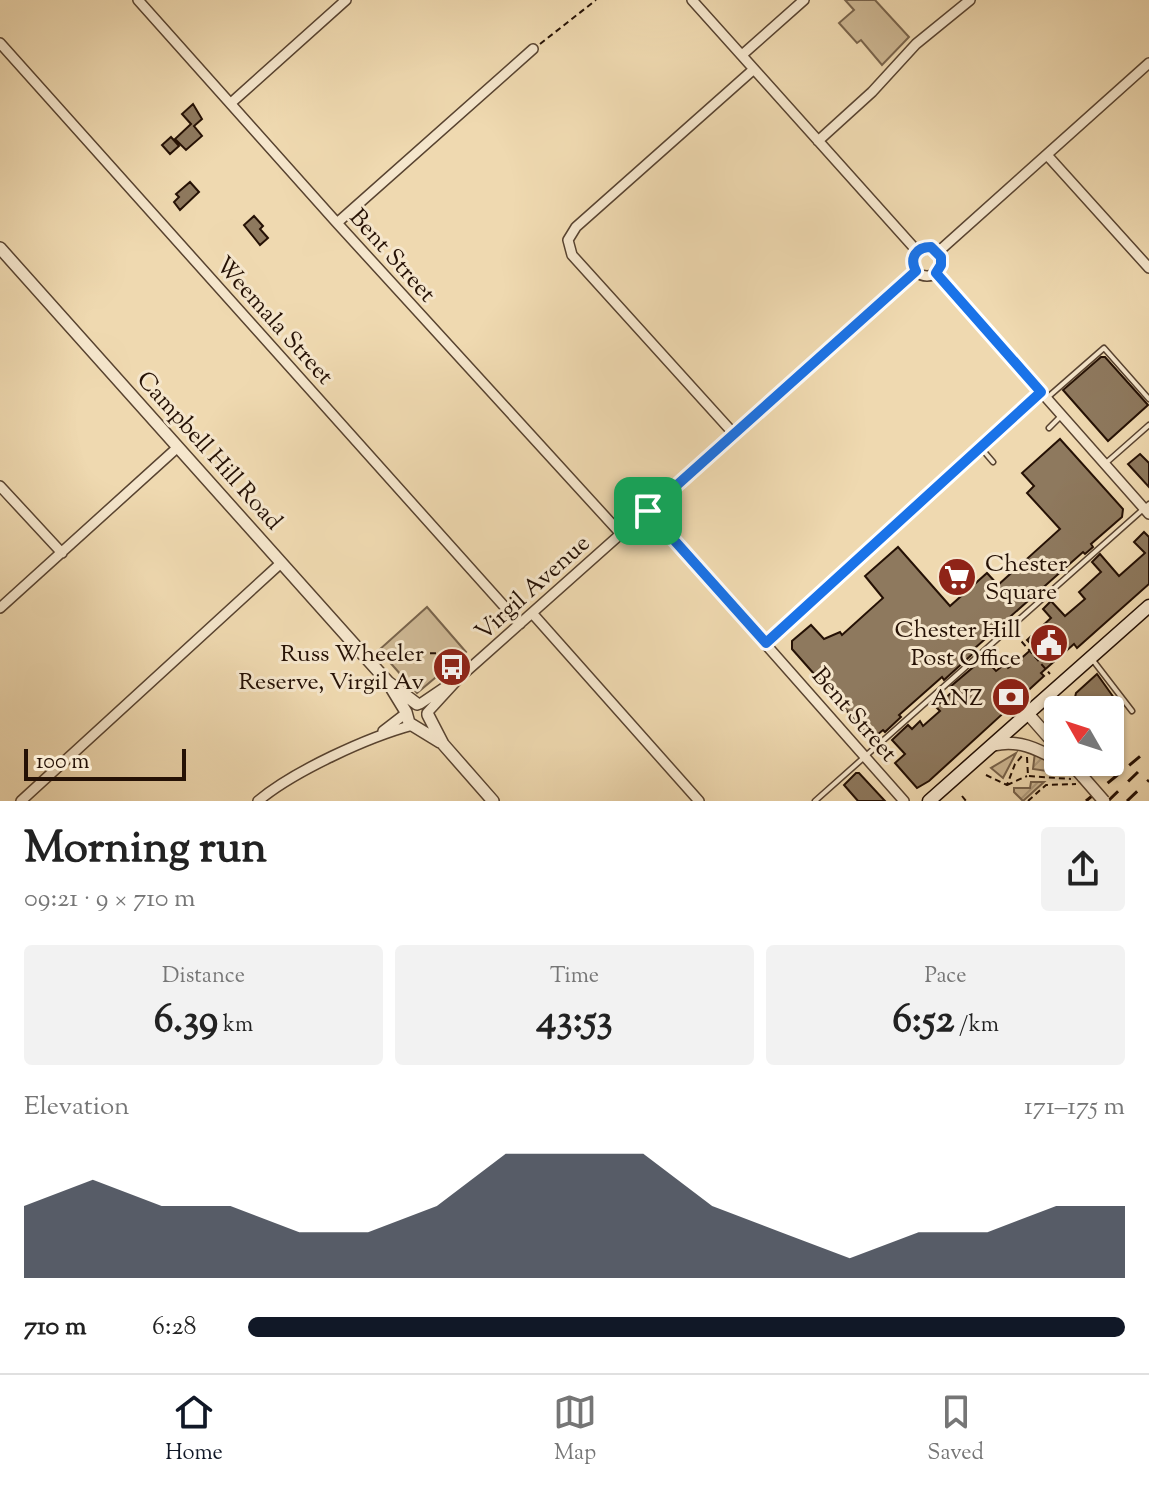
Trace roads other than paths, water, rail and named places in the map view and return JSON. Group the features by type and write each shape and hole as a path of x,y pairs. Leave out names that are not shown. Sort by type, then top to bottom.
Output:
{"main road":[{"path":"929,801 1149,606"}],"street":[{"name":"Bent Street","path":"138,0 621,534"},
{"path":"231,103 346,0"},
{"path":"692,0 917,251"},
{"path":"742,55 804,0"},
{"path":"818,141 872,92 916,44 970,0"},
{"name":"Weemala Street","path":"0,43 520,624"},
{"path":"337,223 533,49"},
{"path":"938,252 1149,63"},
{"path":"734,434 572,255 568,240 576,227 754,69"},
{"path":"1047,155 1149,268"},
{"path":"931,247 938,252 941,265 936,273 925,276 916,271 913,259 917,251 931,247"},
{"name":"Campbell Hill Road","path":"0,248 388,682 423,709 443,744 493,801"},
{"name":"Virgil Avenue","path":"423,709 916,271"},
{"path":"936,273 1147,509"},
{"path":"766,643 1044,395"},
{"path":"0,608 178,447"},
{"path":"0,486 62,553"},
{"name":"Bent Street","path":"648,511 904,801"},
{"path":"21,801 281,563"},
{"path":"532,613 699,801"},
{"name":"Campbell Hill Road","path":"388,682 406,713"},
{"path":"258,801 290,779 378,735 406,713 410,705 423,709 425,722 378,735"},
{"path":"406,713 407,721 414,726"},
{"path":"1029,715 1044,732"},
{"name":"Campbell Hill Road","path":"414,726 443,744"},
{"path":"994,745 1016,743 1044,753"},
{"path":"1082,776 1104,801"}],"lane":[{"path":"1044,395 1104,348 1149,399"},
{"path":"1049,428 1062,416"},
{"path":"1105,464 1149,425"},
{"path":"981,448 993,462"},
{"path":"815,801 1147,509"},
{"path":"1091,658 1132,711"}],"railway":[{"path":"1086,801 1149,749"},
{"path":"1108,801 1138,772"},
{"path":"1127,801 1149,780"}],"place":[{"name":"Chester Square","path":"957,577"},
{"name":"Chester Hill Post Office","path":"1049,643"},
{"name":"Russ Wheeler Reserve, Virgil Av","path":"452,667"},
{"name":"ANZ","path":"1011,697"}]}
